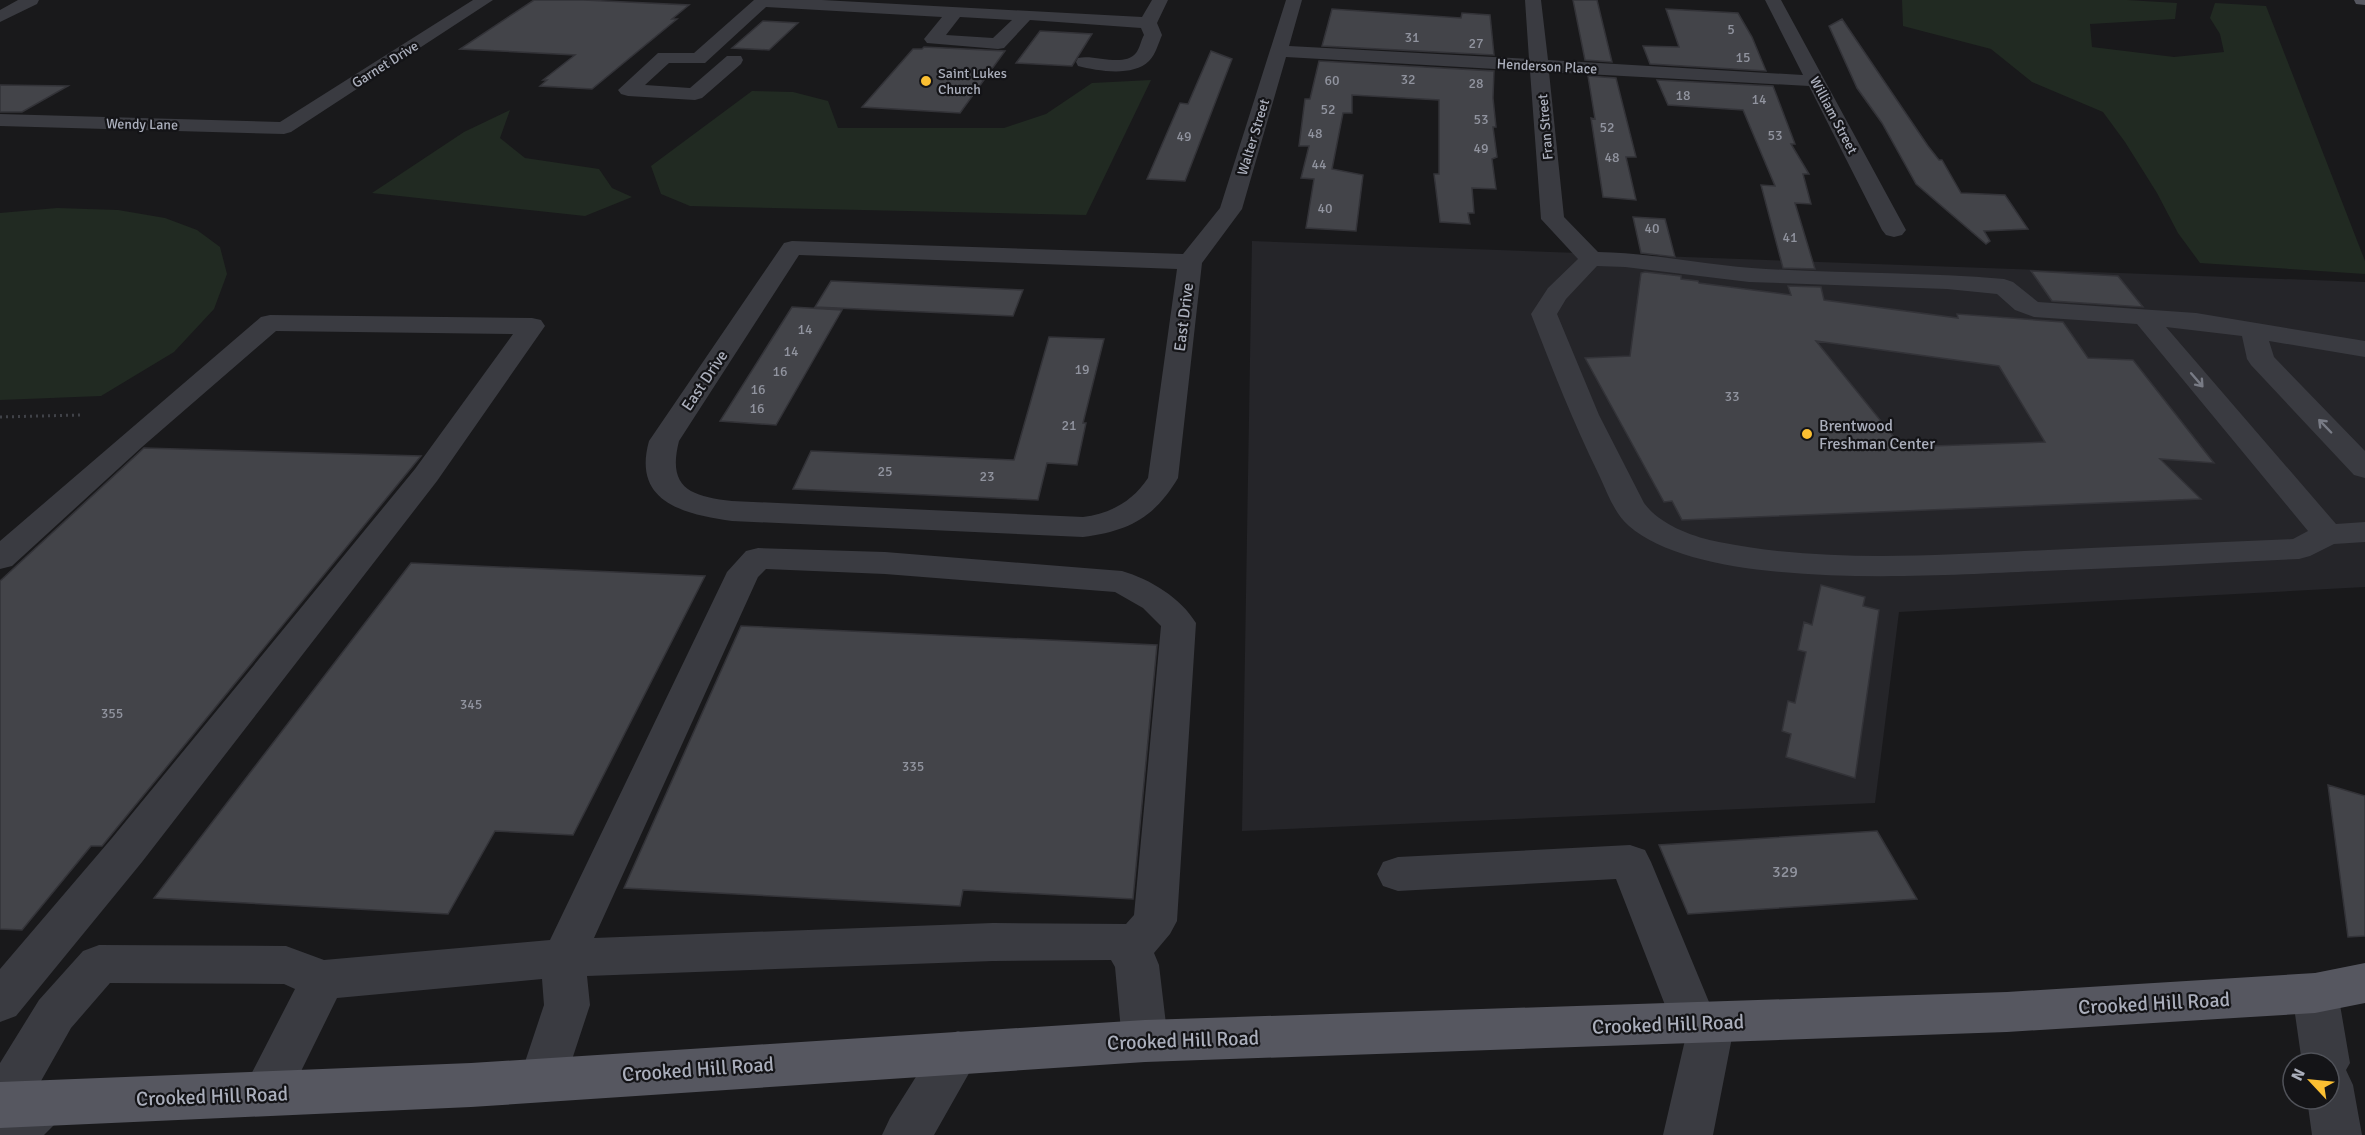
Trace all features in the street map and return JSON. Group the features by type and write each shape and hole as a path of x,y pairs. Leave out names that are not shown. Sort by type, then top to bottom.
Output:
{"main road":[{"name":"Crooked Hill Road","path":"13,1112 265,1094 543,1080 1144,1041 2007,1012 2314,993 2365,983"}],"street":[{"path":"0,17 31,0"},
{"name":"Garnet Drive","path":"284,128 485,0"},
{"path":"1053,16 1064,0"},
{"path":"1104,20 1116,0"},
{"path":"1084,62 1124,64 1137,61 1143,56 1153,36 1148,23 1160,0"},
{"name":"Walter Street","path":"1190,262 1231,209 1294,0"},
{"name":"Fran Street","path":"1533,0 1553,219 1591,259"},
{"name":"William Street","path":"1773,0 1894,230"},
{"path":"698,59 734,60 695,94 628,90 665,57 698,59 763,1 1002,7 1026,15 1148,23"},
{"path":"961,6 933,39 998,44 1026,15"},
{"path":"968,42 1002,7"},
{"name":"Henderson Place","path":"1279,51 1815,81"},
{"name":"Wendy Lane","path":"0,120 284,128"},
{"name":"East Drive","path":"792,248 1190,262 1163,478 1155,492 1143,505 1115,521 1083,527 717,510 683,499 668,486 658,472 658,455 664,441 792,248"},
{"path":"2365,349 2196,321 2152,327 2034,309 2024,305 2004,287 1872,279 1797,278 1625,260 1591,259 1574,279 1552,297 1544,314 1593,435 1631,508 1641,521 1654,530 1675,540 1722,554 1788,561 1914,566 2299,549 2328,534 2365,532"},
{"path":"0,559 140,434 270,323 532,326 426,475 127,850 0,1002"},
{"path":"2152,327 2328,534"},
{"path":"2253,330 2261,360 2365,469"},
{"path":"543,1080 567,1005 563,958 744,572 758,558 885,563 1122,582 1155,600 1179,623 1155,921 1129,951"},
{"path":"1398,874 1630,862 1703,1023 1688,1135"},
{"path":"13,1112 55,1014 99,964 286,965 323,980 563,958 1052,941 1123,941 1137,965 1144,1041"},
{"path":"265,1094 323,980"},
{"path":"2314,993 2324,1051"},
{"path":"907,1135 958,1052"},
{"path":"2333,1111 2337,1135"}],"path":[{"path":"0,417 81,415"}],"shaded area":[{"path":"1902,0 2127,0 2177,3 2175,19 2090,24 2092,47 2174,57 2224,52 2220,34 2210,18 2215,3 2266,6 2365,261 2365,274 2200,263 2178,233 2157,193 2125,142 2103,112 2032,82 1991,49 1903,26"},
{"path":"1151,80 1086,215 690,206 661,194 651,166 752,91 793,92 828,101 838,128 1004,128 1046,114 1092,83"},
{"path":"510,110 500,138 525,158 599,169 612,188 632,197 585,216 372,193 464,132"},
{"path":"57,208 118,210 165,218 197,230 220,247 227,274 214,309 174,352 101,396 0,400 0,213"},
{"name":"Brentwood Freshman Center","path":"1252,241 2365,282 2365,587 1899,612 1875,803 1242,831"}],"building":[{"path":"534,0 689,5 672,19 677,19 592,89 540,86 547,80 543,80 575,55 460,49"},
{"path":"1573,0 1597,0 1612,62 1585,60"},
{"path":"1332,9 1461,18 1462,13 1490,15 1494,55 1322,46"},
{"path":"1666,9 1738,13 1752,37 1766,71 1650,64 1643,46 1679,47"},
{"path":"1842,19 1928,146 1939,160 1942,160 1961,193 2005,195 2028,229 1984,231 1990,241 1986,244 1916,184 1882,123 1857,88 1829,26"},
{"path":"763,21 798,23 769,50 732,48"},
{"path":"1040,31 1092,34 1072,66 1016,63"},
{"path":"924,47 1005,51 960,113 862,107 913,49"},
{"path":"1211,51 1232,59 1185,181 1147,179 1180,103 1188,104"},
{"path":"1319,61 1494,71 1493,98 1496,127 1493,127 1497,157 1492,159 1496,189 1472,188 1474,213 1468,213 1470,224 1440,222 1434,174 1439,174 1439,100 1352,95 1352,113 1343,113 1332,169 1363,175 1356,231 1306,228 1314,179 1301,178 1309,146 1299,146 1305,99 1310,99"},
{"path":"1588,76 1616,78 1636,157 1626,157 1636,200 1603,197 1591,118 1595,119"},
{"path":"1657,80 1773,86 1795,144 1791,144 1809,174 1803,174 1811,204 1795,203 1815,269 1783,268 1761,185 1775,186 1743,110 1668,105"},
{"path":"0,85 68,86 22,112 0,112"},
{"path":"1633,217 1665,219 1675,257 1641,253"},
{"path":"2031,271 2118,276 2143,307 2052,301"},
{"path":"1641,273 1681,276 1681,279 1699,283 1791,295 1788,286 1821,287 1824,300 1958,318 1957,314 2063,322 2088,358 2133,360 2214,463 2160,459 2201,499 1682,520 1672,501 1664,502 1585,358 1630,356","holes":["1816,341 1999,366 2045,442 1902,447"]},
{"path":"831,281 1023,290 1013,316 815,307"},
{"path":"792,307 842,310 776,425 720,421"},
{"path":"1049,337 1104,339 1083,423 1086,423 1077,465 1047,463 1038,500 793,489 811,451 1014,460"},
{"path":"144,448 421,456 102,846 91,846 22,930 0,929 0,581"},
{"path":"411,563 705,576 573,835 495,831 448,914 154,898"},
{"path":"1821,585 1865,597 1863,606 1879,610 1855,778 1786,757 1791,734 1782,731 1788,701 1795,703 1806,652 1798,650 1804,622 1812,625"},
{"path":"741,626 1157,645 1133,899 963,890 960,906 624,888"},
{"path":"2328,785 2365,796 2365,936 2348,937"},
{"path":"1877,831 1917,899 1688,914 1659,845"}],"place":[{"name":"Saint Lukes Church","path":"926,81"},
{"name":"Brentwood Freshman Center","path":"1807,434"}]}
